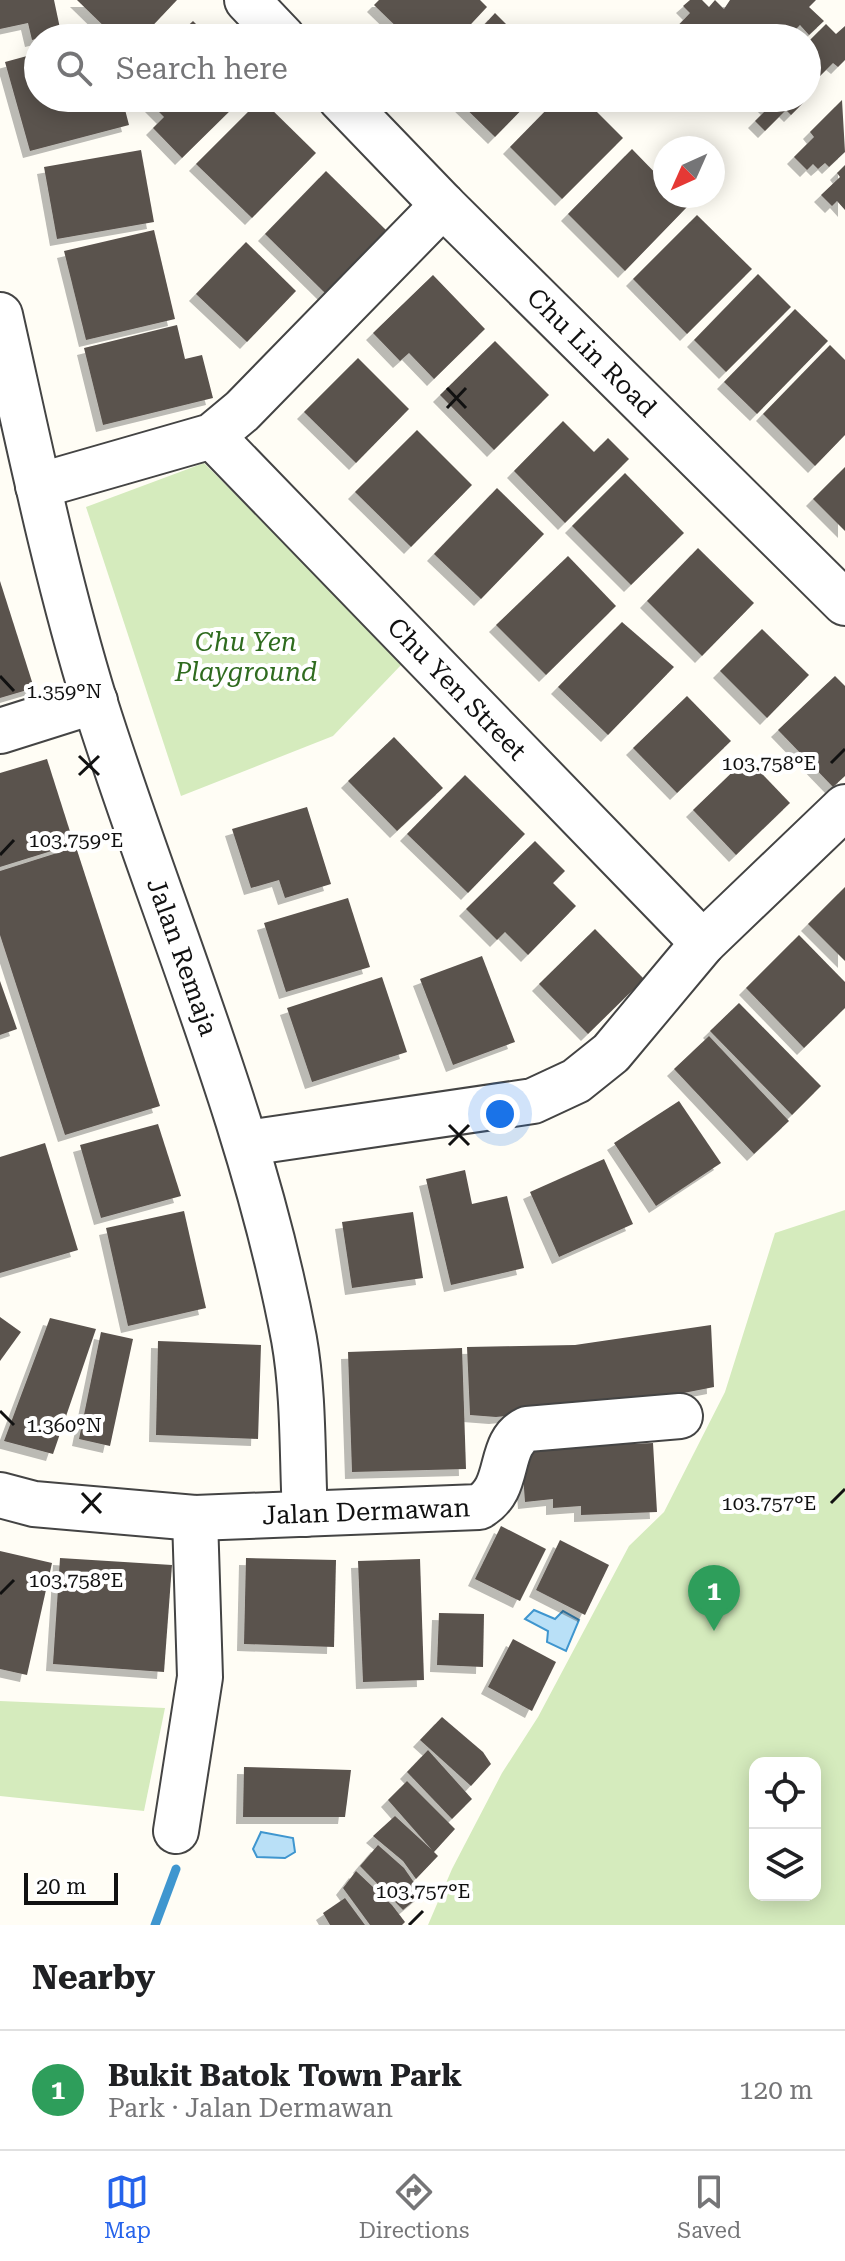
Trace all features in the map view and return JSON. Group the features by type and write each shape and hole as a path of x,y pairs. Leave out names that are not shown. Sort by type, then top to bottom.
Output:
{"street":[{"path":"247,0 270,24"},
{"name":"Chu Lin Road","path":"353,112 443,205 845,603"},
{"path":"38,486 212,436 242,411 443,205"},
{"name":"Jalan Remaja","path":"0,315 38,486 95,701 247,1143 294,1343 305,1514"},
{"name":"Chu Yen Street","path":"212,436 703,943"},
{"path":"0,731 95,701"},
{"path":"247,1143 533,1101 576,1081 611,1053 703,943 845,807"},
{"name":"Jalan Dermawan","path":"0,1495 34,1504 195,1518 479,1507 490,1500 499,1488 511,1443 518,1433 527,1429 680,1416"},
{"path":"176,1831 200,1677 195,1518"}],"green space":[{"name":"Chu Yen Playground","path":"204,463 403,663 333,736 181,796 86,507"},
{"path":"845,1210 845,1925 428,1925 452,1869 502,1773 538,1717 629,1546 664,1512 725,1392 775,1233"},
{"path":"0,1701 165,1708 144,1811 0,1796"}],"water":[{"path":"534,1610 555,1619 563,1611 579,1620 566,1651 547,1642 548,1631 525,1619"},
{"path":"261,1832 293,1838 295,1852 285,1858 257,1857 253,1849"}],"building":[{"path":"0,0 54,0 59,24 28,23 0,29"},
{"path":"77,0 177,0 154,24 102,24"},
{"path":"379,0 480,0 487,7 471,24 394,24 374,5"},
{"path":"690,0 702,0 709,7 715,0 724,9 730,0 816,0 809,7 824,21 821,24 680,24 690,13 683,6"},
{"path":"495,13 506,24 485,24"},
{"path":"826,24 836,34 845,26 845,60 838,67 833,63 821,75 821,29"},
{"path":"24,57 24,112 126,112 129,125 30,151 5,62"},
{"path":"842,100 845,152 829,167 825,163 818,169 813,164 807,170 794,157 814,137 810,132"},
{"path":"159,112 229,112 182,158 153,128 164,117"},
{"path":"248,112 274,112 316,153 252,218 196,164"},
{"path":"469,112 519,112 495,137"},
{"path":"544,112 597,112 623,138 562,199 510,147"},
{"path":"764,112 784,112 765,131 755,121"},
{"path":"632,149 653,171 653,208 686,208 625,271 568,214"},
{"path":"141,150 154,222 57,239 44,167"},
{"path":"845,165 845,210 837,201 832,206 821,195 840,177 837,173"},
{"path":"326,171 386,230 325,293 265,234"},
{"path":"697,215 752,269 687,334 633,279"},
{"path":"154,230 175,319 86,340 64,251"},
{"path":"246,242 296,291 247,342 196,294"},
{"path":"758,274 791,307 726,372 694,340"},
{"path":"433,275 485,329 434,379 409,353 400,361 373,333"},
{"path":"795,309 828,341 757,414 724,382"},
{"path":"177,325 185,359 202,355 213,398 103,425 84,348"},
{"path":"495,341 549,395 494,450 440,395"},
{"path":"830,345 845,360 845,435 815,466 763,414"},
{"path":"358,358 409,409 356,463 304,412"},
{"path":"563,421 594,452 608,438 629,459 565,523 514,471"},
{"path":"417,430 472,485 411,547 355,492"},
{"path":"845,467 845,531 813,499"},
{"path":"625,473 684,533 631,585 572,526"},
{"path":"497,488 544,534 481,599 434,554"},
{"path":"698,548 754,603 702,656 647,601"},
{"path":"568,556 616,606 546,675 496,625"},
{"path":"0,581 34,688 0,698"},
{"path":"622,622 674,667 608,735 558,687"},
{"path":"762,629 809,675 767,718 720,671"},
{"path":"835,676 845,686 845,776 833,787 778,730"},
{"path":"687,696 731,741 677,793 633,748"},
{"path":"394,737 443,788 397,831 348,781"},
{"path":"747,758 790,803 736,855 693,810"},
{"path":"47,759 74,844 0,867 0,773"},
{"path":"465,775 525,834 468,893 407,834"},
{"path":"307,807 331,884 285,898 279,880 251,888 232,829"},
{"path":"535,841 565,871 553,883 576,906 528,955 505,932 497,940 466,909"},
{"path":"76,847 160,1106 65,1135 0,935 0,871"},
{"path":"845,887 845,961 808,924"},
{"path":"348,898 370,967 286,992 264,923"},
{"path":"595,929 644,979 588,1034 539,984"},
{"path":"799,935 845,982 845,1008 804,1048 746,988"},
{"path":"482,956 515,1042 453,1065 420,979"},
{"path":"382,977 407,1052 312,1082 287,1008"},
{"path":"0,981 17,1029 0,1035"},
{"path":"739,1003 821,1086 792,1115 710,1031"},
{"path":"709,1036 789,1121 754,1154 674,1069"},
{"path":"679,1101 721,1163 656,1206 614,1143"},
{"path":"158,1124 181,1196 101,1218 80,1145"},
{"path":"45,1143 78,1250 0,1273 0,1157"},
{"path":"604,1159 633,1224 559,1257 530,1192"},
{"path":"465,1170 472,1204 507,1196 524,1268 451,1285 426,1179"},
{"path":"184,1211 206,1308 128,1326 106,1228"},
{"path":"413,1212 423,1278 352,1288 342,1222"},
{"path":"0,1317 21,1332 0,1361"},
{"path":"50,1318 96,1329 53,1454 4,1441"},
{"path":"711,1325 714,1387 633,1403 496,1417 470,1415 467,1347 575,1345"},
{"path":"101,1332 133,1339 110,1446 79,1439"},
{"path":"158,1341 261,1345 258,1439 156,1435"},
{"path":"462,1348 466,1469 352,1472 348,1352"},
{"path":"520,1434 577,1446 653,1443 657,1512 581,1515 581,1506 553,1508 553,1499 525,1502"},
{"path":"501,1526 546,1549 520,1601 475,1579"},
{"path":"560,1540 609,1565 585,1615 536,1590"},
{"path":"0,1551 52,1563 27,1675 0,1669"},
{"path":"60,1558 172,1565 164,1672 53,1664"},
{"path":"246,1558 336,1560 334,1647 244,1644"},
{"path":"420,1559 424,1680 363,1682 358,1561"},
{"path":"439,1613 484,1614 483,1667 437,1665"},
{"path":"513,1639 556,1662 532,1711 488,1687"},
{"path":"442,1717 483,1752 491,1764 471,1786 420,1740"},
{"path":"428,1750 472,1799 452,1819 407,1772"},
{"path":"244,1767 351,1770 345,1817 243,1817"},
{"path":"407,1781 455,1829 434,1852 438,1856 416,1879 403,1861 373,1836 395,1816 432,1850 388,1800"},
{"path":"378,1845 404,1868 422,1894 403,1910 360,1866"},
{"path":"356,1871 392,1905 405,1922 402,1925 370,1925 343,1888"},
{"path":"345,1898 365,1925 330,1925 323,1913"}],"waterway":[{"path":"155,1925 176,1869"}],"place":[{"name":"Bukit Batok Town Park","path":"714,1631"}]}
